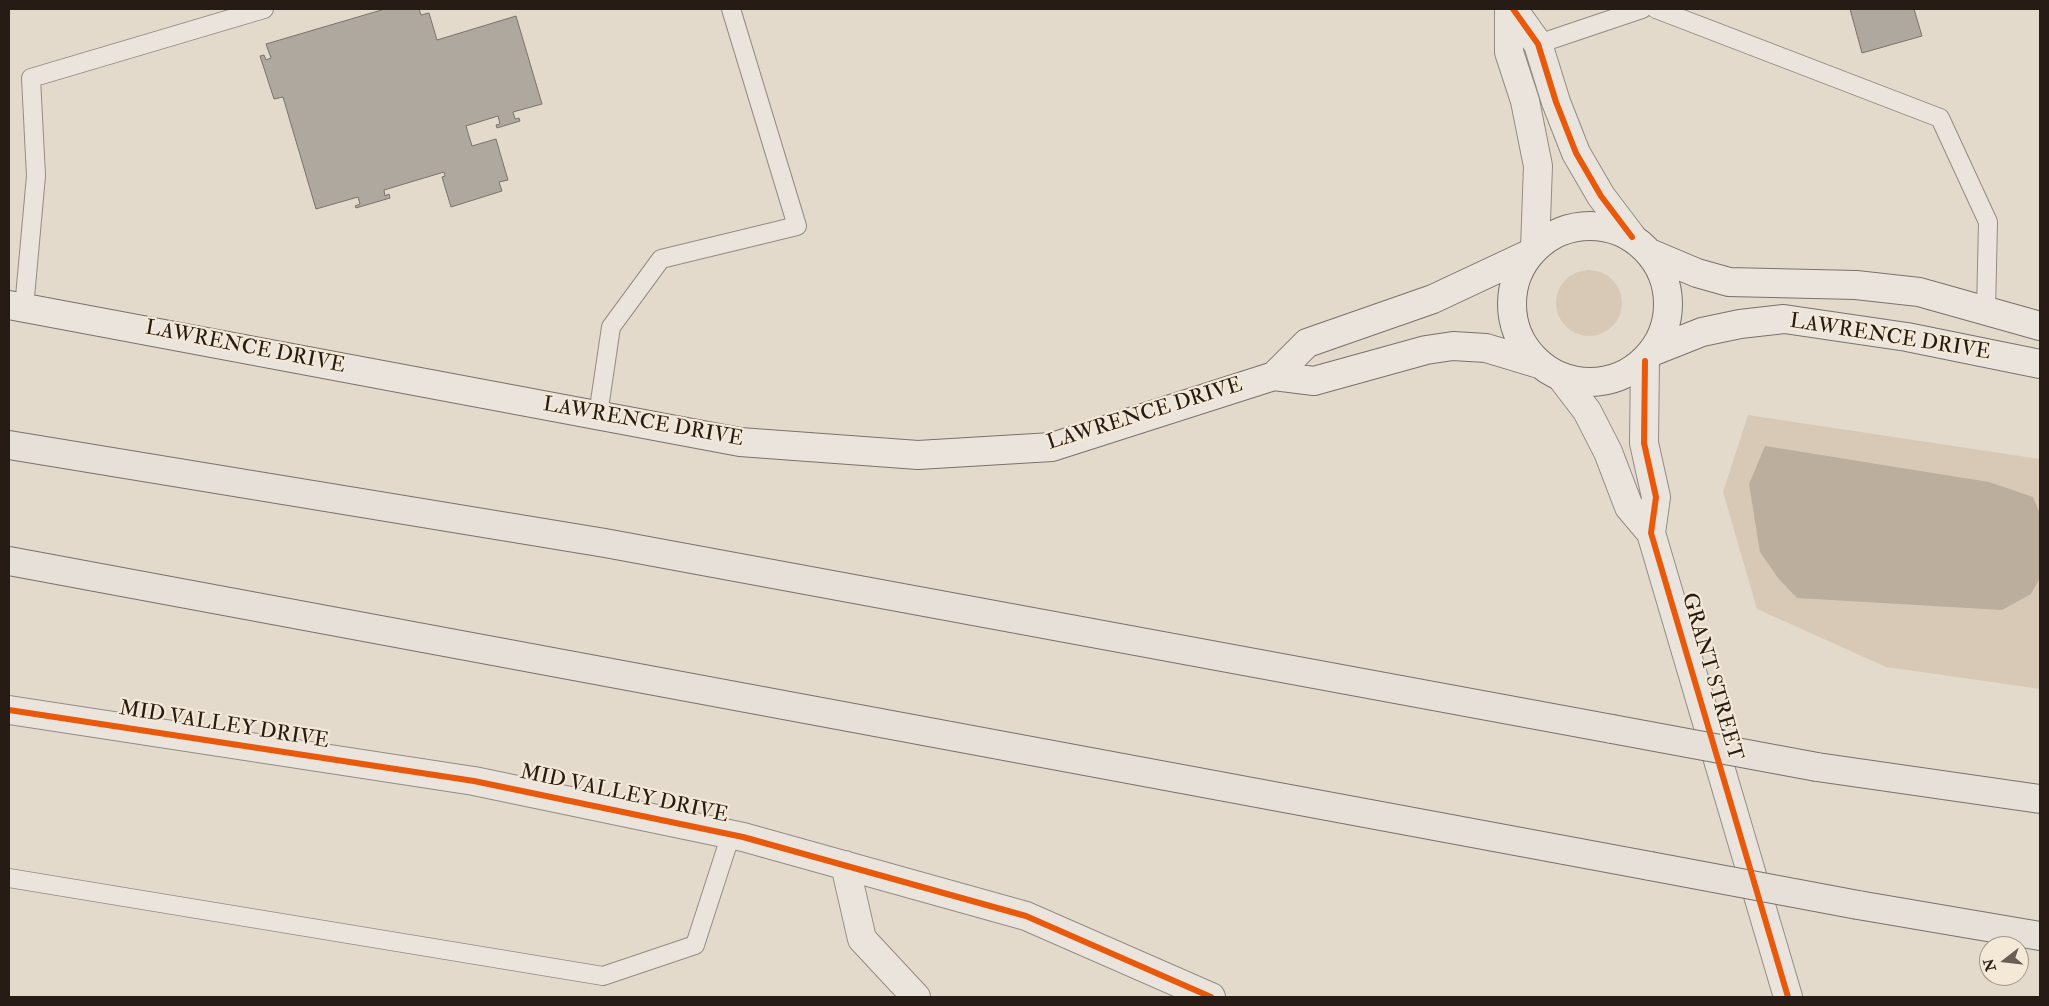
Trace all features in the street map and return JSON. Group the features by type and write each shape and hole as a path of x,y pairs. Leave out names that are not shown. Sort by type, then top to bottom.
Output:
{"highway":[{"path":"9,443 49,452 604,543 1817,767 2040,799"},
{"path":"9,561 1858,905 2040,936"}],"main road":[{"path":"1509,9 1509,52 1529,119 1538,166 1532,251"},
{"path":"1513,9 1538,44 1556,102 1576,153 1601,196 1642,246 1664,277 1669,302 1665,328 1649,356 1627,374 1605,382 1583,383 1550,370 1524,345 1517,330 1512,299 1517,275 1532,251 1557,233 1582,226 1608,227 1642,246 1697,273 1729,282 1856,285 1918,292 2040,326"},
{"name":"LAWRENCE DRIVE","path":"1274,376 1307,343 1433,299 1532,251"},
{"name":"LAWRENCE DRIVE","path":"16,307 740,442 918,456 1052,447 1274,376 1314,381 1399,356 1453,346 1486,348 1550,370"},
{"name":"LAWRENCE DRIVE","path":"1649,356 1702,332 1740,324 1784,319 1908,337 2040,364"},
{"name":"GRANT STREET","path":"1649,356 1644,443 1656,497 1651,533"},
{"name":"GRANT STREET","path":"1550,370 1588,412 1608,452 1629,507 1651,533 1788,997"},
{"name":"MID VALLEY DRIVE","path":"9,710 474,781 731,834 1026,916 1211,997"},
{"path":"845,865 862,939 916,997"}],"lane":[{"path":"16,307 36,176 31,78 264,9"},
{"path":"598,415 611,327 661,259 797,226 731,9"},
{"path":"1538,44 1642,9"},
{"path":"1656,9 1940,118 1988,222 1986,311"},
{"path":"9,878 603,976 695,945 731,834"}],"shaded area":[{"path":"1595,270 1613,279 1620,290 1622,303 1620,316 1613,327 1602,334 1583,336 1565,327 1558,316 1556,297 1565,279 1576,272"},
{"path":"1748,415 2040,459 2040,689 1886,667 1757,609 1723,492"},
{"path":"1765,446 1989,482 2033,497 2040,514 2040,578 2031,594 2002,610 1797,598 1778,578 1760,552 1749,484"}],"building":[{"path":"385,9 419,9 421,15 429,13 437,40 516,16 542,104 513,112 515,119 519,118 520,121 497,128 496,125 500,124 498,116 466,126 472,146 496,139 508,180 499,182 502,191 451,207 442,177 445,176 444,172 384,190 385,196 389,194 390,198 356,208 355,206 360,204 358,197 316,209 283,97 274,99 260,56 264,55 266,60 271,58 266,44"},
{"path":"1850,9 1914,9 1922,36 1862,53"}],"cycle path":[{"path":"1513,9 1538,44 1556,102 1576,153 1601,196 1632,237"},
{"path":"1645,361 1644,443 1656,497 1651,533 1788,997"},
{"path":"9,710 474,781 743,837 1026,916 1211,997"}]}
